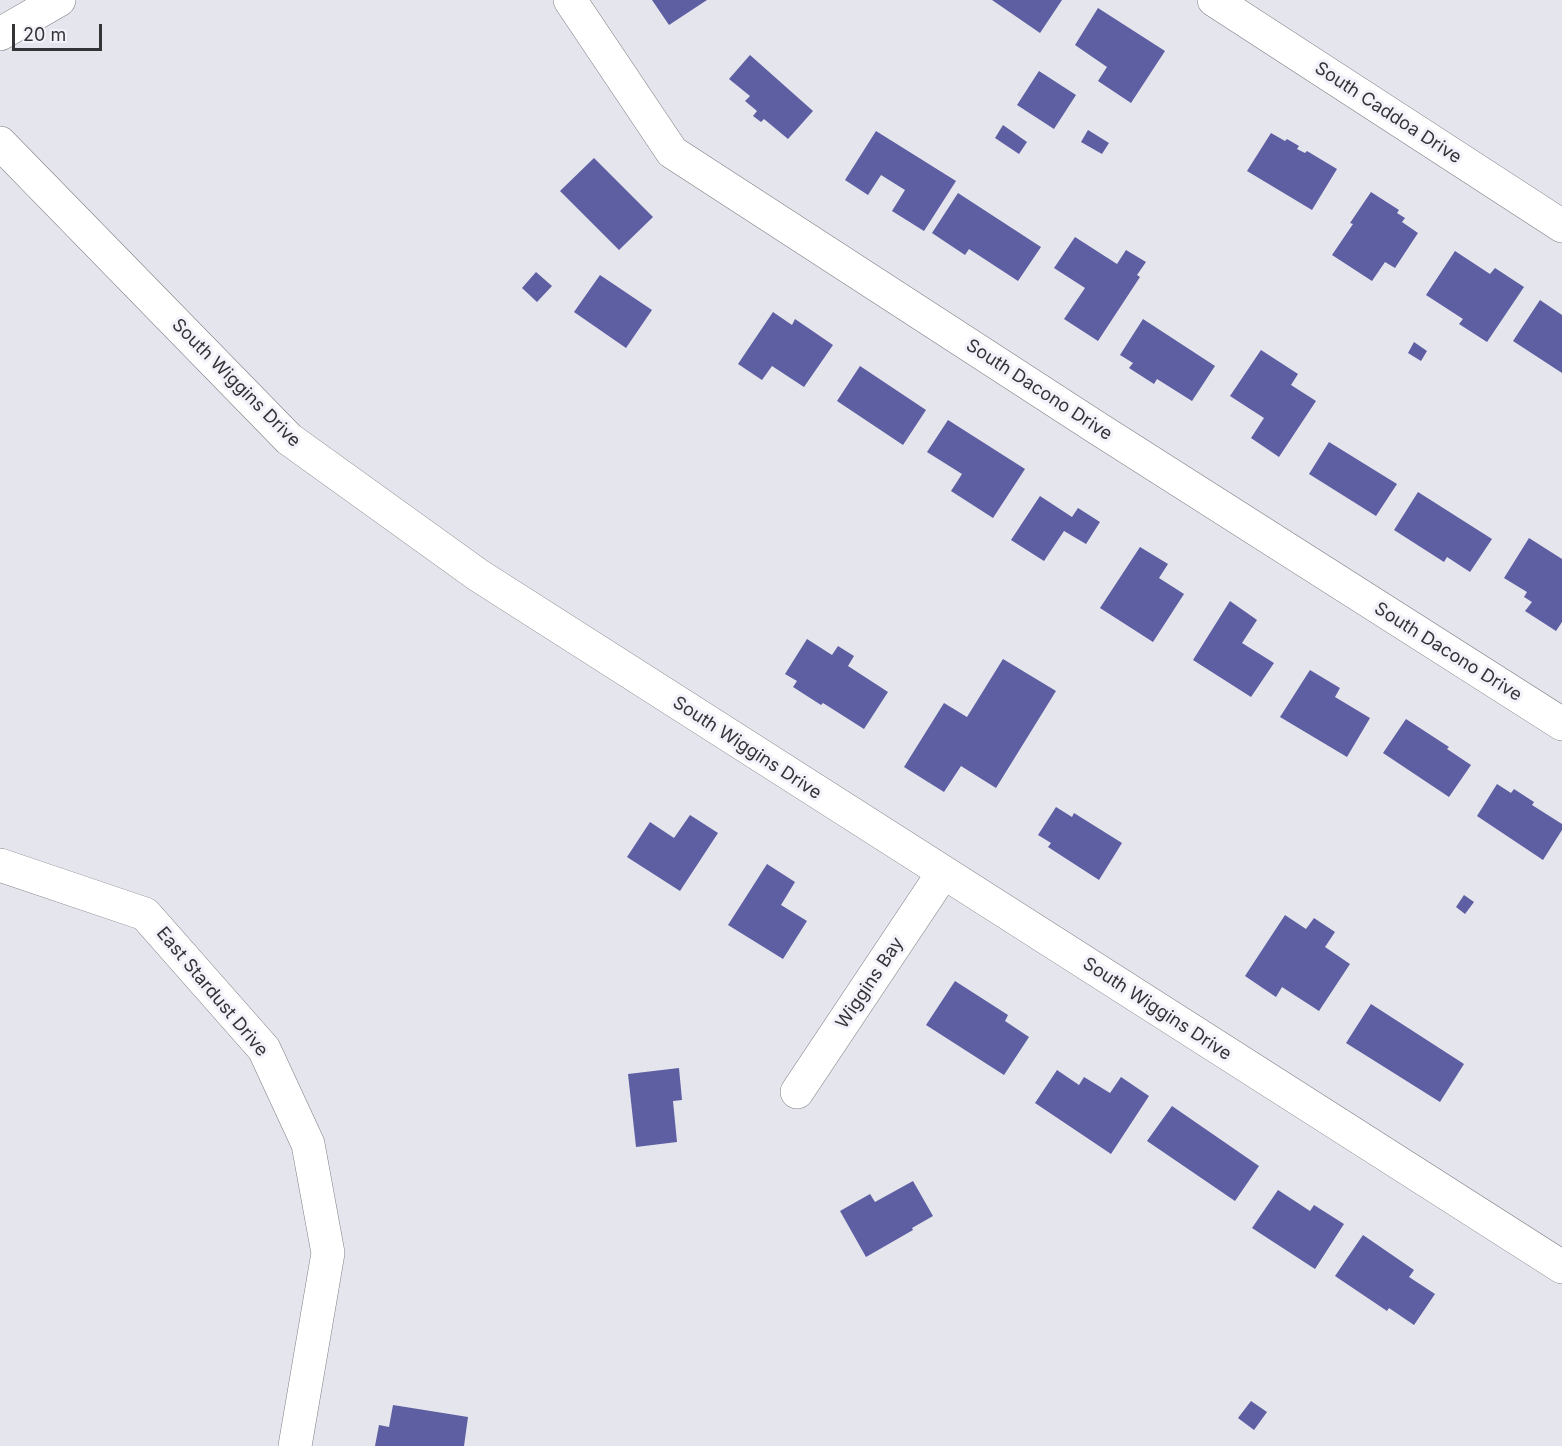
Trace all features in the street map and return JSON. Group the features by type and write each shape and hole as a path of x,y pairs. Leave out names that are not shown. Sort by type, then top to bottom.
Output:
{"street":[{"path":"0,34 59,0"},
{"name":"South Dacono Drive","path":"570,0 672,152 1094,426 1562,724"},
{"name":"South Caddoa Drive","path":"1214,0 1562,226"},
{"name":"South Wiggins Drive","path":"0,143 289,439 478,575 1562,1268"},
{"name":"East Stardust Drive","path":"0,865 145,914 264,1049 308,1144 328,1252 295,1446"},
{"name":"Wiggins Bay","path":"797,1092 944,873"}],"building":[{"path":"652,0 707,0 669,25"},
{"path":"992,0 1062,0 1040,33"},
{"path":"1098,8 1165,51 1131,103 1098,81 1107,67 1075,45"},
{"path":"750,55 813,111 788,139 764,119 761,122 753,116 757,111 745,101 750,96 729,79"},
{"path":"1039,71 1076,95 1054,129 1017,105"},
{"path":"1003,125 1027,142 1019,154 995,138"},
{"path":"1088,130 1109,143 1102,154 1081,142"},
{"path":"876,131 956,181 924,231 892,211 905,190 881,175 868,195 845,180"},
{"path":"1271,133 1285,141 1287,139 1299,146 1297,149 1305,153 1307,151 1337,169 1312,210 1247,171"},
{"path":"594,158 653,217 619,250 560,191"},
{"path":"1371,192 1399,210 1397,213 1405,218 1402,222 1418,233 1395,268 1385,262 1372,281 1332,255"},
{"path":"958,193 1041,247 1018,281 969,249 965,255 932,233"},
{"path":"1075,237 1117,264 1126,250 1146,262 1137,275 1140,277 1098,341 1064,319 1085,288 1054,268"},
{"path":"1455,251 1490,274 1495,268 1524,287 1487,342 1459,324 1463,319 1426,295"},
{"path":"536,272 552,286 537,302 522,288"},
{"path":"600,275 652,310 626,348 574,312"},
{"path":"1540,300 1562,315 1562,373 1513,341"},
{"path":"773,312 792,325 795,319 833,345 804,387 772,366 762,380 738,364"},
{"path":"1143,319 1215,366 1192,401 1157,379 1154,384 1129,368 1133,363 1120,355"},
{"path":"1414,342 1427,351 1421,361 1408,353"},
{"path":"1261,350 1298,374 1291,385 1316,401 1279,457 1251,438 1264,418 1230,396"},
{"path":"860,366 926,410 903,445 837,401"},
{"path":"948,420 1025,469 993,518 951,491 962,474 927,452"},
{"path":"1329,442 1397,484 1376,516 1309,474"},
{"path":"1418,492 1492,539 1470,572 1447,557 1444,562 1394,530"},
{"path":"1040,496 1072,517 1078,508 1100,522 1086,544 1064,531 1044,561 1011,540"},
{"path":"1529,538 1562,559 1562,622 1556,631 1525,611 1532,602 1524,597 1527,592 1504,578"},
{"path":"1140,547 1168,564 1159,578 1184,594 1153,642 1100,608"},
{"path":"1230,601 1257,620 1242,643 1274,663 1251,697 1193,660"},
{"path":"807,639 832,655 838,646 854,656 848,666 888,692 864,729 793,687 797,681 785,674"},
{"path":"1003,659 1056,691 996,788 961,766 944,792 904,767 944,703 967,717"},
{"path":"1310,670 1340,688 1335,697 1370,718 1347,757 1280,717"},
{"path":"1406,719 1449,747 1447,749 1471,765 1449,797 1383,753"},
{"path":"1497,784 1511,793 1514,789 1534,802 1532,805 1562,824 1562,830 1543,860 1477,816"},
{"path":"1056,807 1072,817 1074,813 1122,843 1099,880 1048,847 1051,843 1038,835"},
{"path":"690,815 718,833 680,891 627,857 650,822 674,838"},
{"path":"767,864 795,882 781,905 807,921 783,959 728,925"},
{"path":"1464,895 1474,902 1465,914 1456,907"},
{"path":"1285,915 1306,929 1314,918 1335,932 1325,947 1350,964 1319,1011 1282,987 1276,997 1245,976"},
{"path":"955,981 1008,1015 1005,1021 1029,1037 1004,1075 926,1025"},
{"path":"1371,1004 1464,1064 1440,1102 1346,1043"},
{"path":"679,1068 682,1100 673,1101 677,1142 636,1147 628,1074"},
{"path":"1057,1070 1079,1085 1084,1077 1110,1093 1121,1077 1149,1096 1111,1154 1035,1103"},
{"path":"1172,1106 1259,1166 1235,1201 1147,1141"},
{"path":"913,1181 933,1216 866,1257 840,1211 870,1194 875,1202"},
{"path":"1278,1190 1310,1211 1314,1205 1344,1224 1315,1269 1252,1228"},
{"path":"1363,1235 1414,1270 1409,1277 1435,1294 1414,1325 1389,1308 1387,1311 1335,1276"},
{"path":"1251,1401 1267,1412 1254,1430 1238,1418"},
{"path":"393,1405 468,1417 464,1446 375,1446 379,1425 389,1427"}]}
